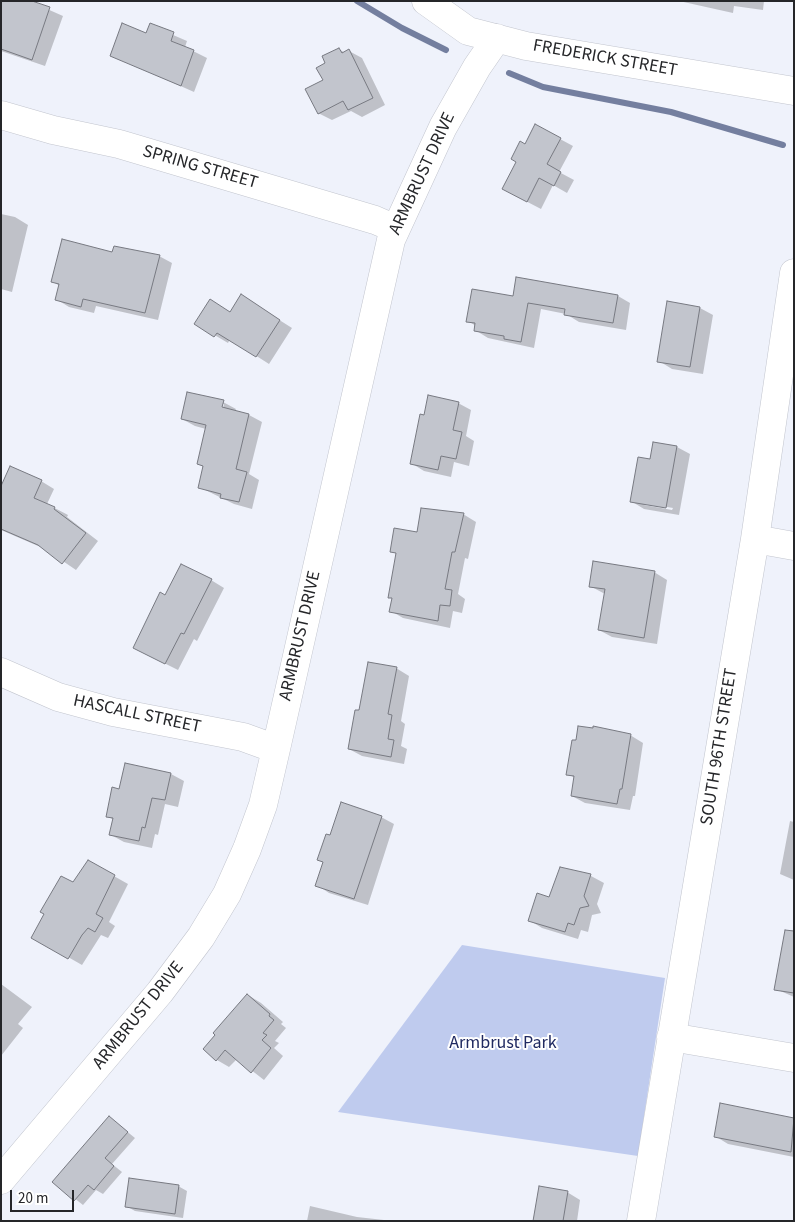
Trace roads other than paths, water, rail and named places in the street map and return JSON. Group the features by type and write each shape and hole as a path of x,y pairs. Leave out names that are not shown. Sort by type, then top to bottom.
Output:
{"street":[{"name":"FREDERICK STREET","path":"426,1 444,16 468,31 526,46 794,91"},
{"name":"ARMBRUST DRIVE","path":"1,1180 160,992 201,937 227,894 247,849 262,805 276,749 391,240 443,128 477,67 497,38"},
{"name":"SPRING STREET","path":"1,115 53,130 119,144 376,220 396,229"},
{"name":"SOUTH 96TH STREET","path":"641,1221 754,539 794,273"},
{"path":"754,539 794,546"},
{"name":"HASCALL STREET","path":"1,672 58,697 113,712 243,737 276,749"},
{"path":"671,1037 794,1058"}],"waterway":[{"path":"357,1 402,28 446,50"},
{"path":"509,73 543,87 671,112 783,145"}],"park label":[{"name":"Armbrust Park","path":"503,1044"}]}
